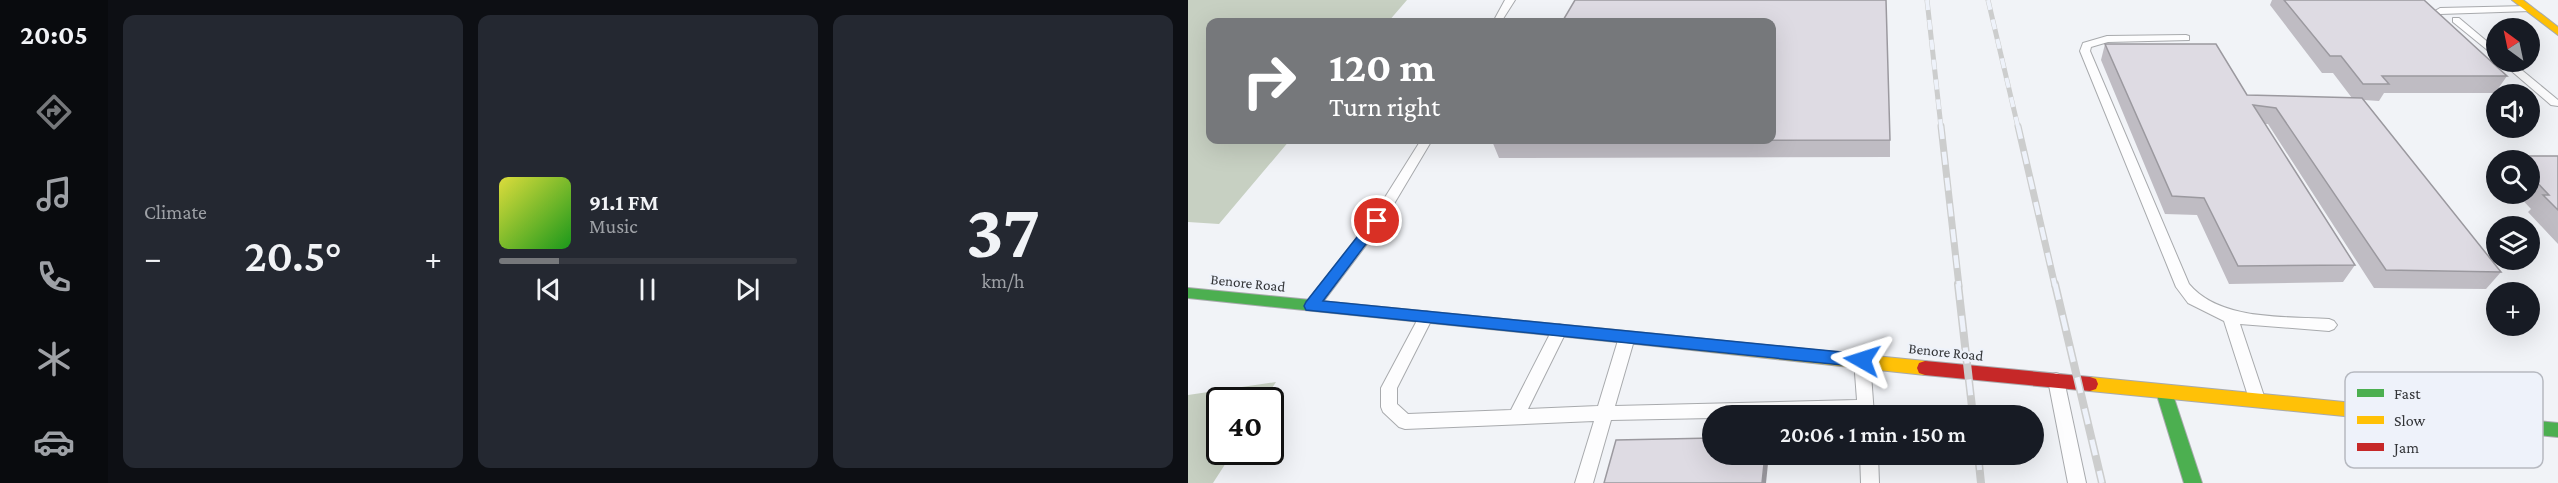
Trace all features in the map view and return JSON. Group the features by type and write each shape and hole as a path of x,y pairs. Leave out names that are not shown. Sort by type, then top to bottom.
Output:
{"street":[{"path":"2517,0 2558,32"},
{"name":"Benore Road","path":"1188,293 2345,409"},
{"path":"2164,393 2193,483"},
{"name":"Benore Road","path":"2543,429 2558,430"}],"lane":[{"path":"1499,18 1510,0"},
{"path":"2440,11 2528,9"},
{"path":"2456,20 2486,46"},
{"path":"2186,38 2107,39 2094,41 2087,45 2085,51 2183,287 2193,299 2230,317 2329,325"},
{"path":"2518,72 2555,103 2558,103"},
{"path":"1312,306 1377,221 1424,144"},
{"path":"1426,317 1389,388 1389,407 1405,422 1605,413 1702,412"},
{"path":"2230,317 2258,401"},
{"path":"1516,417 1558,330"},
{"path":"1584,483 1627,337"},
{"path":"1862,360 1866,405"},
{"path":"2056,380 2077,483"},
{"path":"1869,465 1870,483"}],"green space":[{"path":"1188,0 1407,0 1391,18 1206,18 1206,144 1287,144 1219,224 1188,222"},
{"path":"1276,382 1273,387 1242,387"},
{"path":"1206,392 1206,465 1225,465 1213,483 1188,483 1188,395"}],"building":[{"path":"1575,0 1886,0 1890,140 1776,140 1776,18 1564,18"},
{"path":"2284,0 2424,0 2486,57 2486,72 2503,72 2507,76 2382,76 2389,84 2363,84 2341,56 2330,56"},
{"path":"2105,44 2216,44 2247,95 2362,98 2486,253 2486,270 2501,272 2386,270 2276,108 2253,105 2355,265 2238,266 2204,198 2172,196"},
{"path":"2540,156 2558,156 2558,210 2543,195 2549,195 2540,186"},
{"path":"1702,438 1702,465 1764,465 1762,483 1604,483 1616,440"}],"railway":[{"path":"1927,0 1941,127"},
{"path":"1988,0 2018,127"},
{"path":"1941,126 1959,286"},
{"path":"2018,126 2055,286"},
{"path":"1958,284 1972,405"},
{"path":"2055,284 2102,483"},
{"path":"1979,465 1981,483"}],"traffic: fast":[{"path":"1188,293 1636,338"},
{"path":"2164,392 2193,483"},
{"path":"2543,429 2558,430"}],"traffic: slow":[{"path":"2517,0 2558,32"},
{"path":"1636,338 1925,368"},
{"path":"2090,384 2345,409"}],"traffic: jam":[{"path":"1925,368 2090,384"}],"route":[{"path":"1377,221 1312,306 1862,360"}]}
